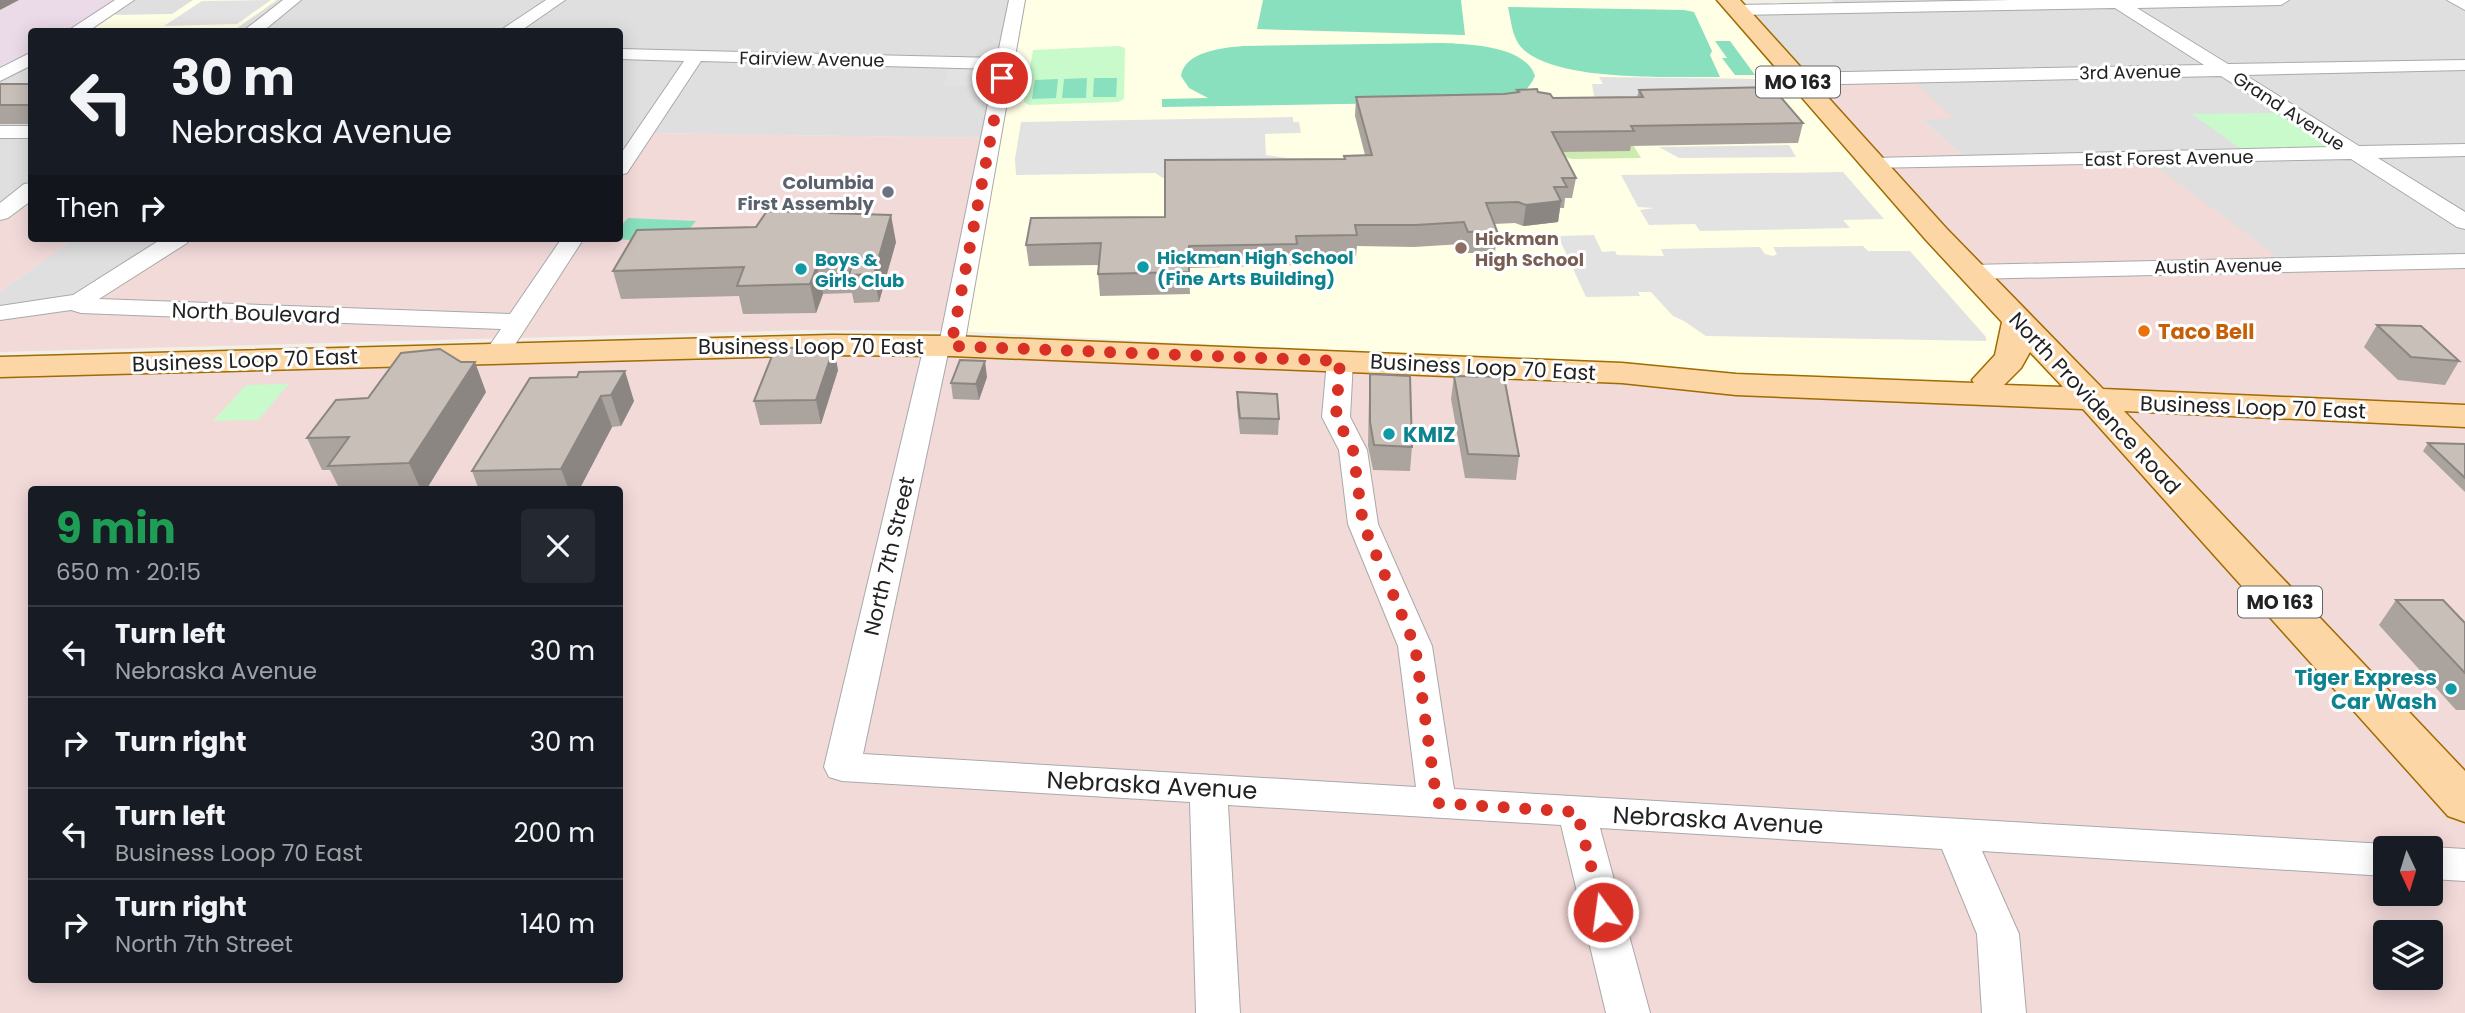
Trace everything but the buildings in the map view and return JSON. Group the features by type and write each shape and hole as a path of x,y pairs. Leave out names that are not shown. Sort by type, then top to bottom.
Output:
{"main road":[{"name":"North Providence Road","path":"1732,5 1795,79 1972,272 2087,392 2465,803"},
{"path":"1989,380 2006,368 2013,357 2018,321"},
{"name":"Business Loop 70 East","path":"0,367 806,345 944,346 1622,373 1685,383 2465,400"},
{"name":"Business Loop 70 East","path":"1622,373 1679,367 1733,368 1989,380 2176,404 2465,416"},
{"path":"2156,467 2163,425 2176,404"}],"street":[{"path":"80,28 126,0"},
{"path":"255,28 293,0"},
{"path":"512,28 557,0"},
{"name":"North 7th Street","path":"842,767 944,346 1017,0"},
{"path":"1732,5 2280,0"},
{"path":"2455,0 2465,5"},
{"name":"Grand Avenue","path":"2116,1 2465,222"},
{"name":"Fairview Avenue","path":"623,54 1004,64"},
{"path":"623,165 696,56"},
{"path":"0,76 28,59"},
{"name":"3rd Avenue","path":"1795,79 2465,65"},
{"path":"0,132 28,132"},
{"name":"East Forest Avenue","path":"1873,164 2465,150"},
{"path":"0,212 28,193"},
{"path":"80,301 173,242"},
{"path":"498,352 570,242"},
{"name":"Austin Avenue","path":"1972,272 2465,261"},
{"name":"North Boulevard","path":"0,313 80,301 81,306 516,322"},
{"path":"1340,361 1336,417 1353,450 1363,524 1415,646 1437,803"},
{"name":"Nebraska Avenue","path":"842,767 2373,859"},
{"path":"1208,788 1217,1013"},
{"path":"1577,812 1628,1013"},
{"path":"1955,834 1998,934 2004,1013"},
{"path":"2443,864 2465,865"}],"shaded area":[{"path":"0,0 125,0 77,28 28,28 28,58 0,74"},
{"path":"126,0 1018,0 992,138 646,133 623,168 623,28 79,28"},
{"path":"193,0 277,0 237,28 92,28 113,15 172,14"},
{"path":"271,0 237,24 164,26 202,1"},
{"name":"Hickman High School","path":"1018,0 1729,0 2085,391 956,331"},
{"path":"1832,0 2465,0 2465,259 2286,263 1970,162 1921,119 1953,117 1796,77 1740,13 1843,11"},
{"path":"28,58 28,199 0,211 0,75"},
{"path":"949,69 982,69 978,85 944,86"},
{"path":"1906,75 1954,118 1922,120 1970,162 2146,159 2286,263 2465,259 2465,1013 0,1013 0,368 806,345 2084,391 1796,77"},
{"path":"1599,77 1770,79 1785,96 1751,99 1603,99 1594,96 1592,84 1603,84"},
{"path":"1293,117 1293,122 1299,122 1301,133 1265,134 1266,155 1307,161 1328,175 1163,178 1155,173 1016,175 1015,159 1021,122"},
{"path":"646,133 992,138 956,331 806,330 0,352 0,311 79,300 175,242 623,242 623,168"},
{"path":"1789,145 1796,157 1679,158 1659,147"},
{"path":"1843,172 1884,219 1843,220 1850,228 1700,231 1695,224 1649,225 1640,210 1654,208 1638,207 1621,175"},
{"path":"28,199 28,242 69,242 0,292 0,211"},
{"path":"1594,235 1602,252 1615,251 1617,255 1664,256 1661,249 1760,247 1765,254 1773,256 1777,254 1773,247 1863,246 1868,251 1910,251 1986,337 1986,341 1706,336 1673,316 1651,292 1638,292 1640,296 1586,297 1558,236"},
{"path":"69,242 175,242 79,300 0,311 0,292"}],"green space":[{"path":"1263,0 1461,0 1465,35 1257,29"},
{"path":"1508,7 1694,12 1712,51 1710,55 1720,77 1646,77 1560,67 1537,59 1521,47 1514,33"},
{"path":"1715,41 1730,41 1755,75 1735,75 1722,58 1727,58"},
{"path":"1443,43 1481,46 1509,53 1530,66 1535,76 1520,101 1162,107 1162,99 1208,98 1189,88 1181,76 1190,61 1206,52 1243,46"},
{"path":"1119,46 1125,48 1124,99 1118,102 1029,105 1024,102 1033,50"},
{"path":"1087,78 1086,98 1062,98 1064,79"},
{"path":"1094,78 1117,78 1116,97 1093,97"},
{"path":"1058,79 1056,98 1032,99 1035,80"},
{"path":"2281,113 2334,147 2244,151 2192,114"},
{"path":"1632,143 1641,158 1572,159 1562,156 1561,152"},
{"path":"628,218 696,221 678,242 623,240 623,224"},
{"path":"289,384 258,420 213,421 246,385"}],"place":[{"name":"Columbia First Assembly","path":"888,192"},
{"name":"Hickman High School","path":"1461,248"},
{"name":"Hickman High School (Fine Arts Building)","path":"1143,267"},
{"name":"Boys & Girls Club","path":"801,269"},
{"name":"Taco Bell","path":"2144,331"},
{"name":"KMIZ","path":"1389,434"},
{"name":"Tiger Express Car Wash","path":"2451,689"}],"route":[{"path":"1002,78 951,346 1340,361 1336,417 1353,450 1363,524 1415,646 1437,803 1577,812 1603,912"}]}
